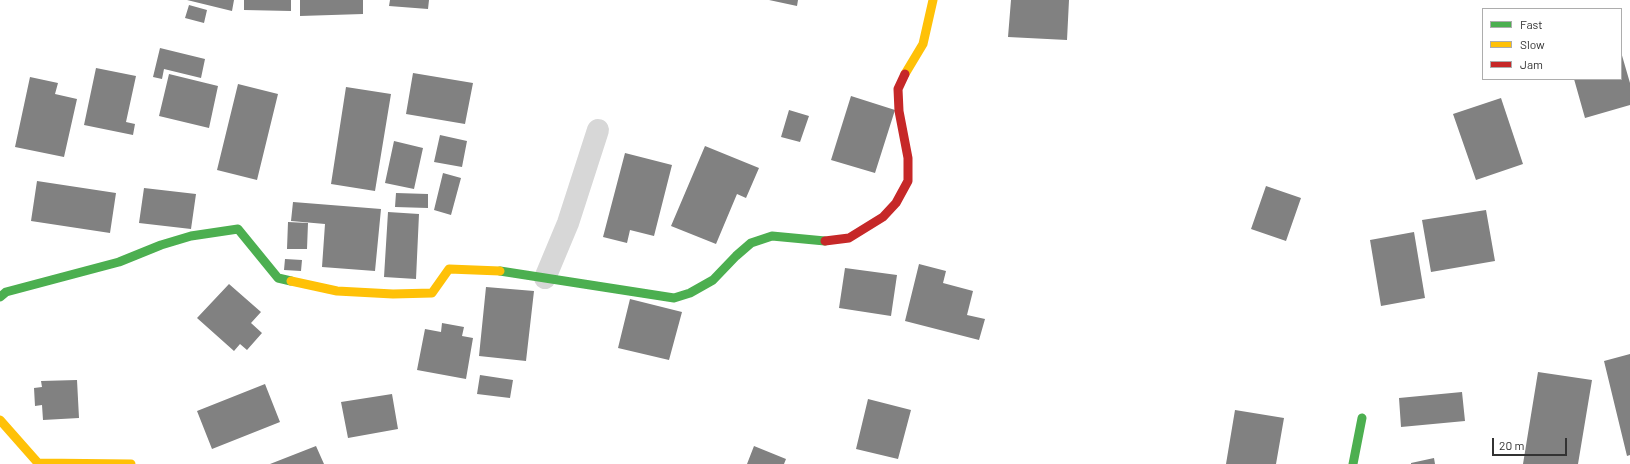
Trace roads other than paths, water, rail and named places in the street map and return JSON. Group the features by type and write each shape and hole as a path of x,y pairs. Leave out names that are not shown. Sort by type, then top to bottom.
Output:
{"street":[{"path":"0,297 6,292 119,262 161,245 191,236 238,229 278,278 337,291 393,294 432,293 449,269 506,272 674,298 690,293 713,280 751,243 772,236 827,240 849,238 883,217 896,203 908,181 908,158 899,112 898,89 923,44 933,0"},
{"path":"546,278 568,223 598,130"},
{"path":"1354,464 1362,418"},
{"path":"0,420 38,463 131,464"}]}
